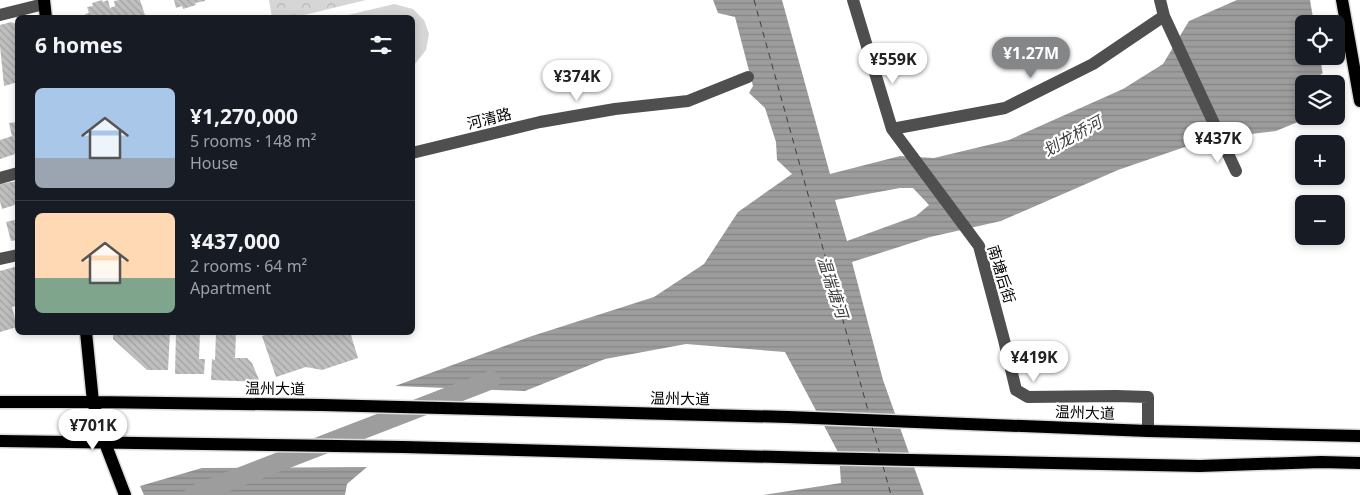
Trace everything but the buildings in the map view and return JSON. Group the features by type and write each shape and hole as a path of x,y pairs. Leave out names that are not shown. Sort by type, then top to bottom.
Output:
{"main road":[{"path":"1342,0 1360,101"},
{"path":"44,2 46,15"},
{"path":"86,335 93,402 105,443 124,493"},
{"name":"温州大道","path":"0,402 322,405 788,417 1148,431 1360,436"},
{"path":"0,441 404,447 1200,466 1321,462 1360,463"}],"street":[{"name":"南塘后街","path":"853,0 892,129 979,246 1016,390 1028,397 1148,397 1148,431"},
{"path":"1160,0 1164,16 1236,171"},
{"path":"0,15 44,2"},
{"path":"892,129 1005,108 1093,64 1164,16"},
{"name":"河清路","path":"415,152 540,122 615,109 688,101 748,77"},
{"path":"0,178 15,174"},
{"path":"0,259 15,256"}],"green space":[{"path":"269,0 366,0 304,15 272,15"},
{"path":"394,4 413,9 424,20 429,34 426,50 415,64 415,15 348,15"}],"water":[{"path":"713,0 782,0 830,174 900,156 934,158 1009,140 1123,89 1163,64 1189,21 1237,0 1360,0 1360,52 1345,61 1345,15 1295,15 1295,65 1337,65 1320,75 1295,75 1295,123 1276,131 1208,139 1118,170 1001,221 930,237 852,262 883,380 924,495 763,495 841,483 839,454 785,352 686,344 605,359 525,391 395,386 529,337 654,297 704,264 738,212 792,174 777,160 776,142 765,108 749,93 753,86 735,17 718,13","holes":["900,188 913,188 929,205 916,216 847,241 835,200"]},
{"path":"367,467 347,484 345,495 144,495 140,486 202,468"}],"pier":[{"path":"1310,0 1360,0 1360,55 1345,64 1345,15 1312,15"},
{"path":"1321,65 1342,65 1325,75 1323,75"}],"waterway":[{"path":"193,495 491,380"}],"ferry route":[{"path":"754,0 869,414"},
{"path":"872,427 880,454"},
{"path":"883,466 891,495"}],"water label":[{"name":"划龙桥河","path":"1072,136"},
{"name":"温瑞塘河","path":"833,287"}]}
